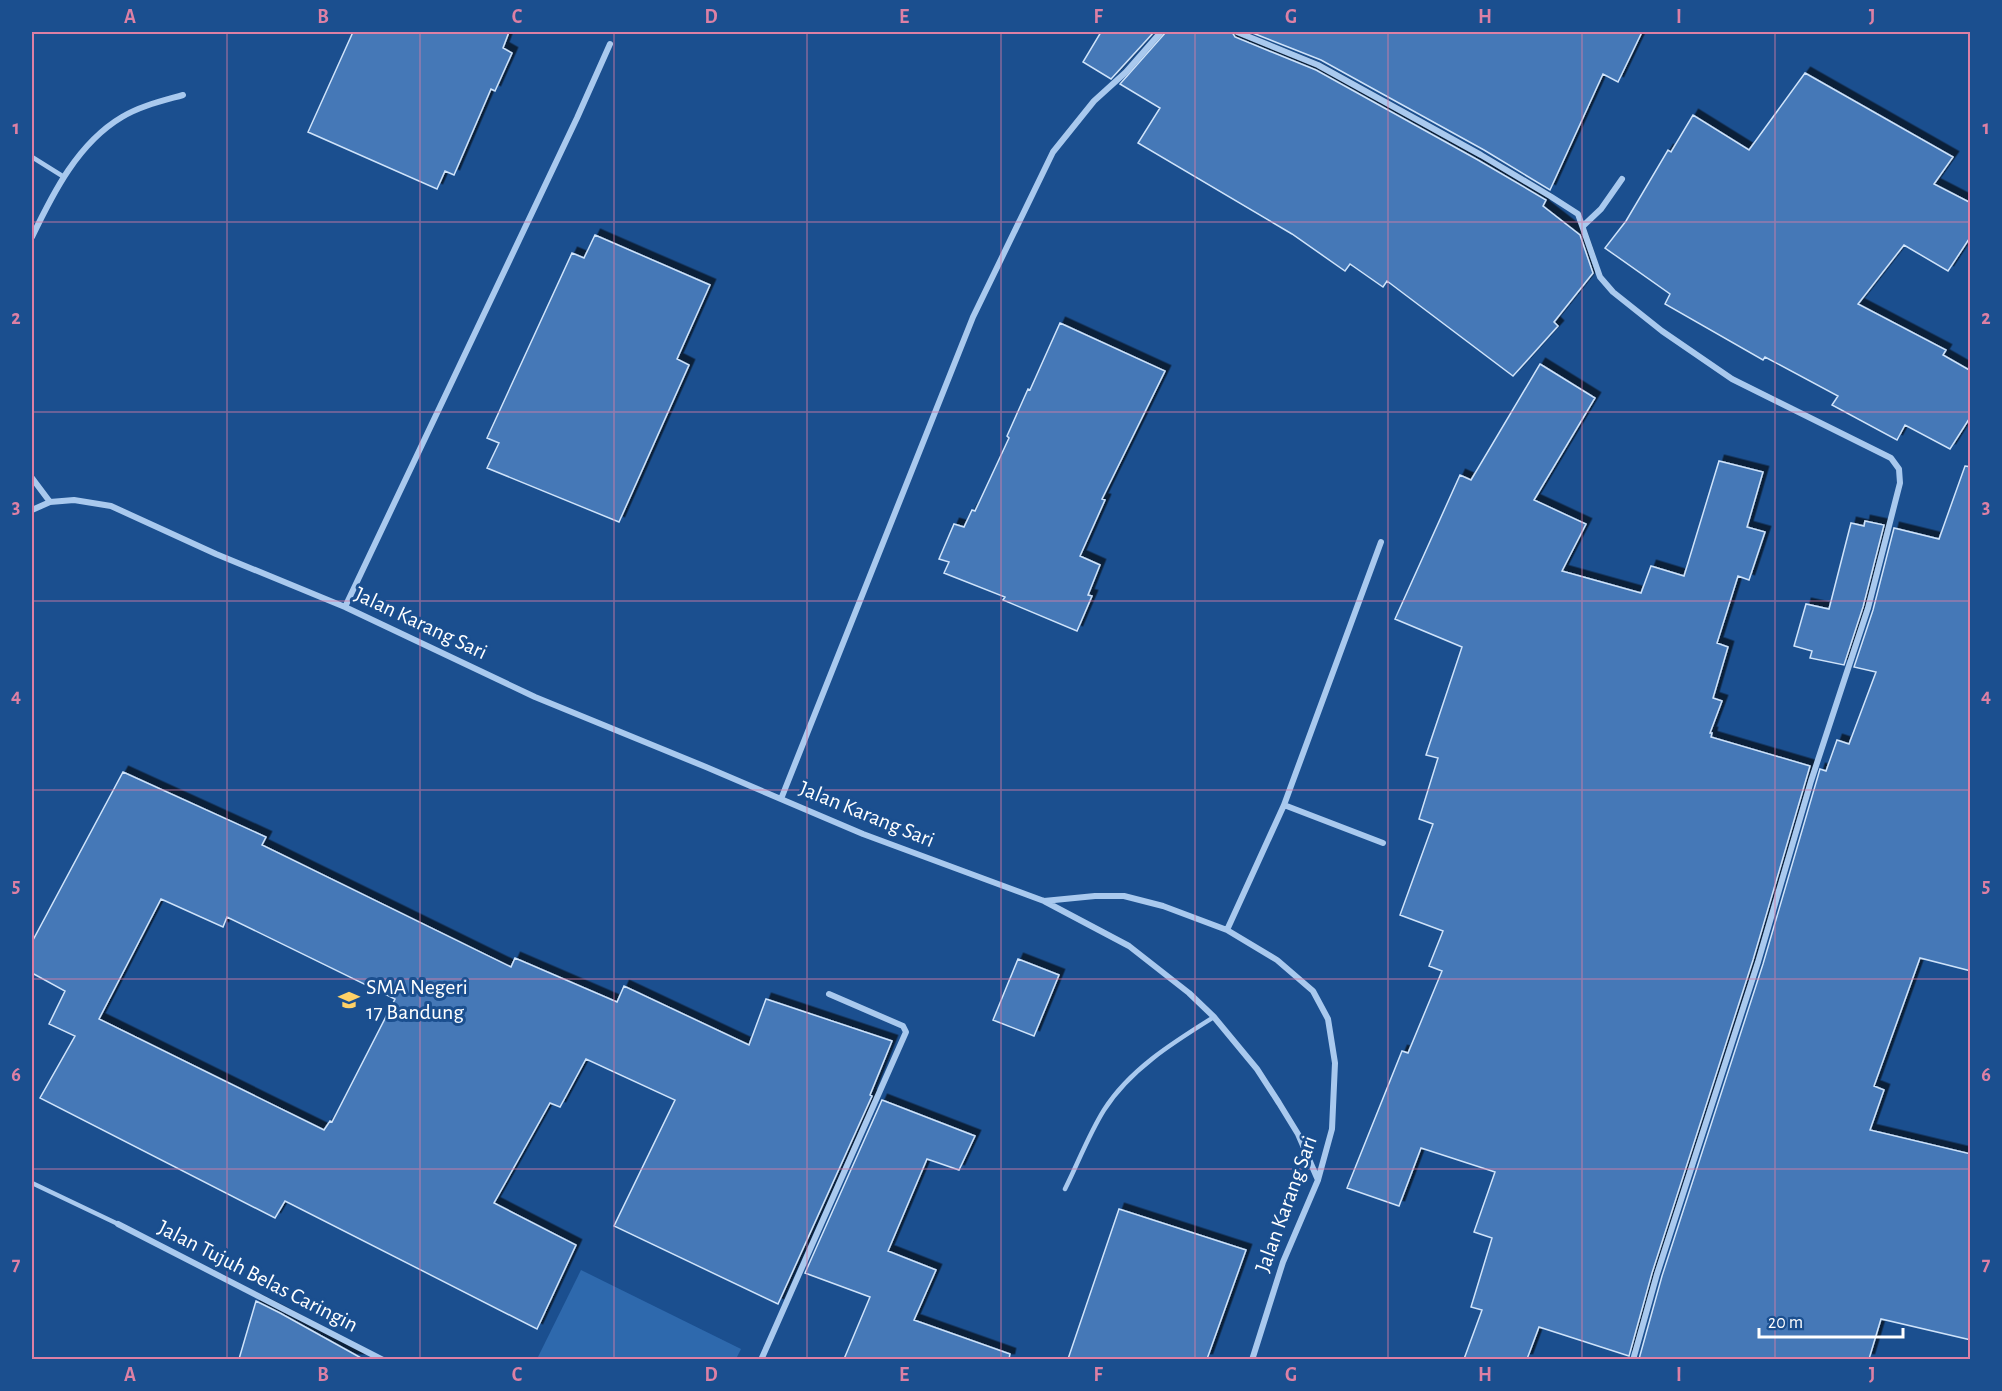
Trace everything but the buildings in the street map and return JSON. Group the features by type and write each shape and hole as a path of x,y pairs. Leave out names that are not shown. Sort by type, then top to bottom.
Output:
{"street":[{"path":"781,799 973,317 1053,152 1094,101 1126,72 1161,32"},
{"path":"1237,32 1318,65 1481,155 1578,214 1600,277 1621,299 1662,331 1732,379 1892,458 1899,469 1900,483 1868,608 1811,781 1758,962 1657,1274 1634,1359"},
{"path":"345,607 572,129 610,44"},
{"path":"32,237 45,208 64,177 96,136 122,117 145,106 183,95"},
{"path":"1583,226 1601,209 1622,179"},
{"path":"32,478 50,502 32,510"},
{"name":"Jalan Karang Sari","path":"50,502 74,500 111,506 216,554 345,607 535,697 863,834 1044,901 1095,896 1124,896 1163,906 1227,930 1277,960 1313,991 1328,1019 1335,1063 1332,1130 1318,1180 1283,1262 1252,1359"},
{"path":"1227,930 1284,805 1381,542"},
{"path":"1284,805 1383,843"},
{"path":"1044,901 1129,946 1189,993 1214,1017 1257,1069 1279,1103 1298,1134 1318,1180"},
{"path":"761,1359 906,1032 903,1026 829,994"},
{"name":"Jalan Tujuh Belas Caringin","path":"118,1224 383,1359"}],"lane":[{"path":"32,157 64,177"},
{"path":"1065,1189 1104,1110 1126,1082 1171,1044 1214,1017"},
{"path":"32,1183 118,1224"}],"shaded area":[{"path":"581,1270 741,1349 736,1359 537,1359"}],"place":[{"name":"SMA Negeri 17 Bandung","path":"349,1000"}]}
